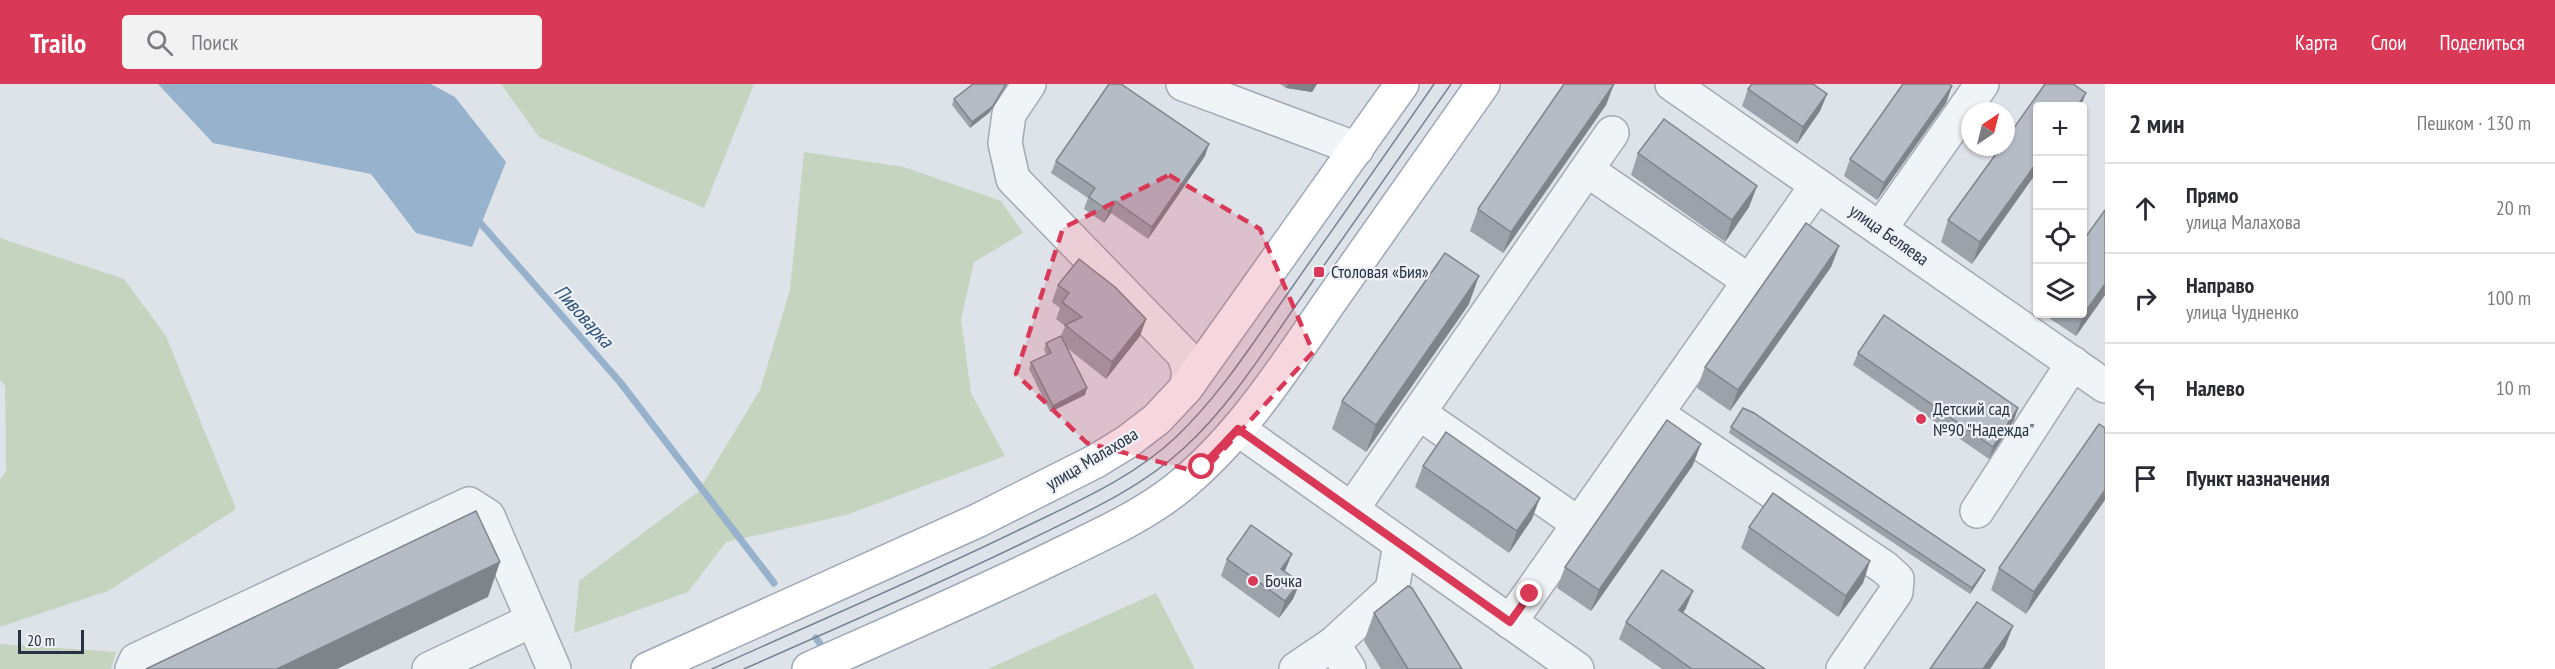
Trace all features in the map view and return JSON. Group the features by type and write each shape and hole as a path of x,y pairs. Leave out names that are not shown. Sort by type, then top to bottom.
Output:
{"main road":[{"name":"улица Малахова","path":"648,669 979,520 1096,461 1127,442 1157,419 1186,388 1226,335 1402,84"},
{"path":"809,669 1008,580 1129,519 1172,492 1202,467 1238,429 1280,373 1483,84"}],"street":[{"path":"1029,84 1009,114 1005,143 1013,179 1185,355 1189,372 1186,388"},
{"path":"1184,84 1357,149"},
{"name":"улица Беляева","path":"1672,84 1715,96 1817,185 2104,384"},
{"path":"1880,229 1982,84"},
{"path":"1352,509 1612,133"},
{"path":"1587,170 1749,281"},
{"path":"1510,622 1817,185"},
{"path":"1977,511 2073,363"},
{"path":"1419,413 1579,524"},
{"path":"1656,414 1885,568 1897,579 1896,592 1843,669"},
{"path":"1238,429 1577,669"},
{"path":"132,669 136,660 469,504 488,516 554,669"},
{"path":"1296,669 1341,656 1403,595 1400,544"},
{"path":"429,669 533,620"}],"highlighted area":[{"path":"1169,175 1260,229 1313,352 1202,473 1087,443 1016,374 1063,228"}],"green space":[{"path":"501,84 754,84 704,208 539,137"},
{"path":"804,152 904,167 1001,201 1023,233 974,262 961,319 971,393 1005,456 846,515 726,542 688,592 574,633 579,581 698,492 760,390 790,290"},
{"path":"0,238 124,279 166,336 236,509 108,591 0,627 0,480 6,471 5,385 0,380"},
{"path":"1156,593 1195,669 988,669"},
{"path":"0,644 116,652 111,669 0,669"}],"water":[{"path":"158,84 431,84 455,97 506,162 472,247 416,233 371,174 213,143"}],"building":[{"path":"973,84 1006,84 993,106 972,122 954,99"},
{"path":"1109,84 1121,84 1209,144 1152,227 1115,201 1109,211 1089,197 1095,188 1056,161"},
{"path":"1564,84 1614,84 1511,232 1478,209"},
{"path":"1752,84 1813,84 1827,94 1803,127 1748,89"},
{"path":"1903,84 1949,84 1952,86 1884,183 1850,159"},
{"path":"2045,84 2073,84 2086,93 2080,102 2033,102 2033,168 1980,242 1948,220 1994,156 2015,156 2015,126"},
{"path":"1664,119 1757,186 1732,220 1638,153"},
{"path":"2105,210 2105,284 2087,309 2087,264 2087,235"},
{"path":"1806,223 1839,246 1738,390 1705,367"},
{"path":"1445,253 1479,276 1376,425 1342,401"},
{"path":"1079,259 1115,287 1146,319 1112,362 1065,325 1082,317 1062,302 1069,293 1058,285"},
{"path":"1884,315 2018,408 1993,447 1858,353"},
{"path":"1061,336 1087,388 1053,406 1031,362 1051,353 1046,343"},
{"path":"1743,408 1754,413 1985,570 1972,588 1731,427"},
{"path":"1667,420 1701,444 1599,590 1565,567"},
{"path":"2099,424 2105,428 2105,490 2034,592 1999,568"},
{"path":"1446,432 1540,498 1517,531 1423,466"},
{"path":"1773,493 1870,561 1846,596 1749,527"},
{"path":"476,511 500,562 277,669 146,669"},
{"path":"1251,525 1292,554 1281,569 1300,582 1285,601 1227,559"},
{"path":"1662,570 1693,591 1679,610 1765,669 1692,669 1626,622"},
{"path":"1408,586 1412,588 1462,669 1408,669 1374,613"},
{"path":"1977,602 2013,626 1983,669 1930,669"}],"waterway":[{"name":"Пивоварка","path":"476,218 620,382 774,583"},
{"name":"Пивоварка","path":"816,638 825,651"}],"tram line":[{"path":"712,669 946,565 1063,509 1123,477 1159,452 1192,421 1235,368 1434,84"},
{"path":"744,669 956,575 1067,522 1108,501 1167,463 1217,414 1247,376 1451,84"}],"place":[{"name":"Столовая «Бия»","path":"1319,272"},
{"name":"Детский сад №90 \"Надежда\"","path":"1921,419"},
{"name":"Бочка","path":"1253,581"}],"route":[{"path":"1202,467 1238,429 1510,622 1530,594"}]}
